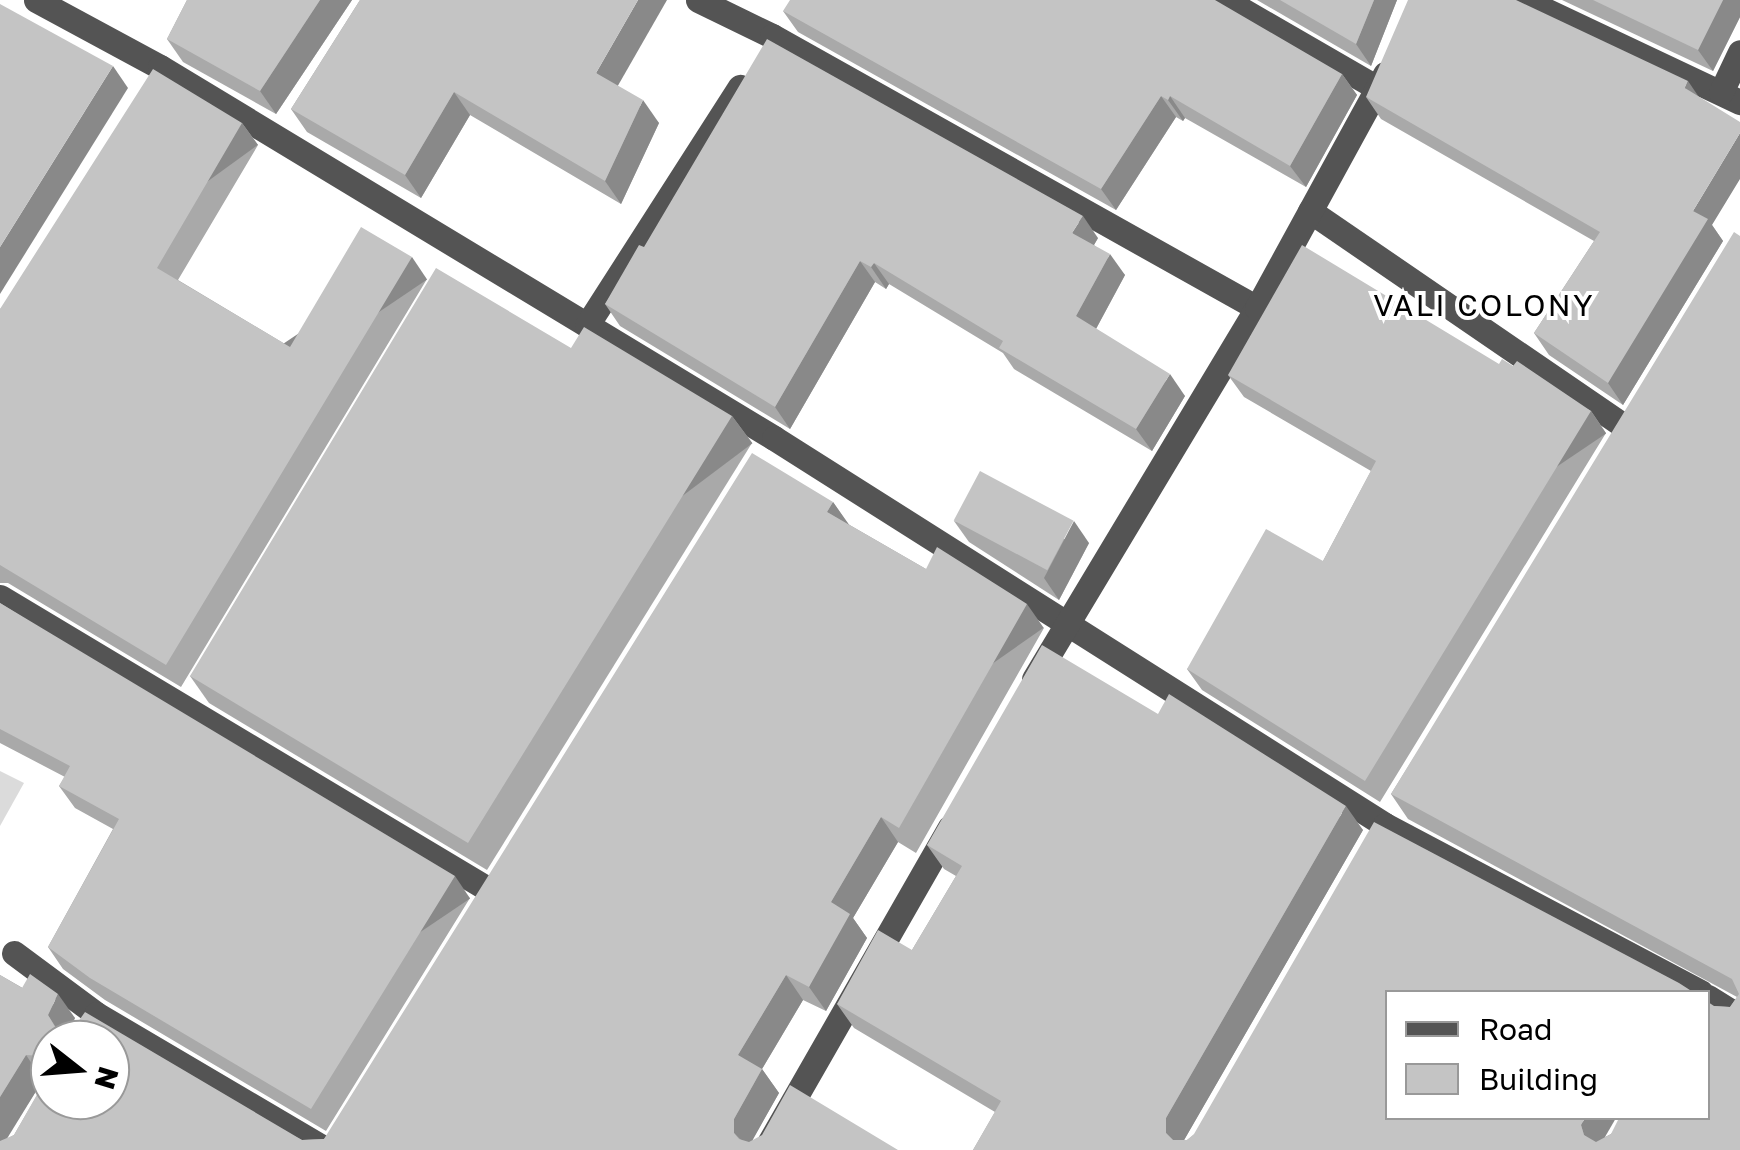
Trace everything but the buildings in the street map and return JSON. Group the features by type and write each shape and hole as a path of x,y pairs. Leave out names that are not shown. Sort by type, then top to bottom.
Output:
{"street":[{"path":"36,0 155,75 287,134 457,262 588,325 769,446 1067,622 1384,825 1696,990"},
{"path":"698,0 762,52 1257,308"},
{"path":"1225,0 1379,89"},
{"path":"1524,0 1730,97 1740,52"},
{"path":"588,325 762,52"},
{"path":"1018,707 1257,308 1379,89 1394,53"},
{"path":"1310,211 1626,427"},
{"path":"0,597 191,702 491,891"},
{"path":"764,1150 960,810"},
{"path":"14,953 96,1014 334,1145"},
{"path":"1710,998 1740,1018"},
{"path":"92,1020 96,1014"}],"shaded area":[{"path":"0,771 24,783 0,826"}],"district":[{"name":"VALI COLONY","path":"1484,305"}]}
